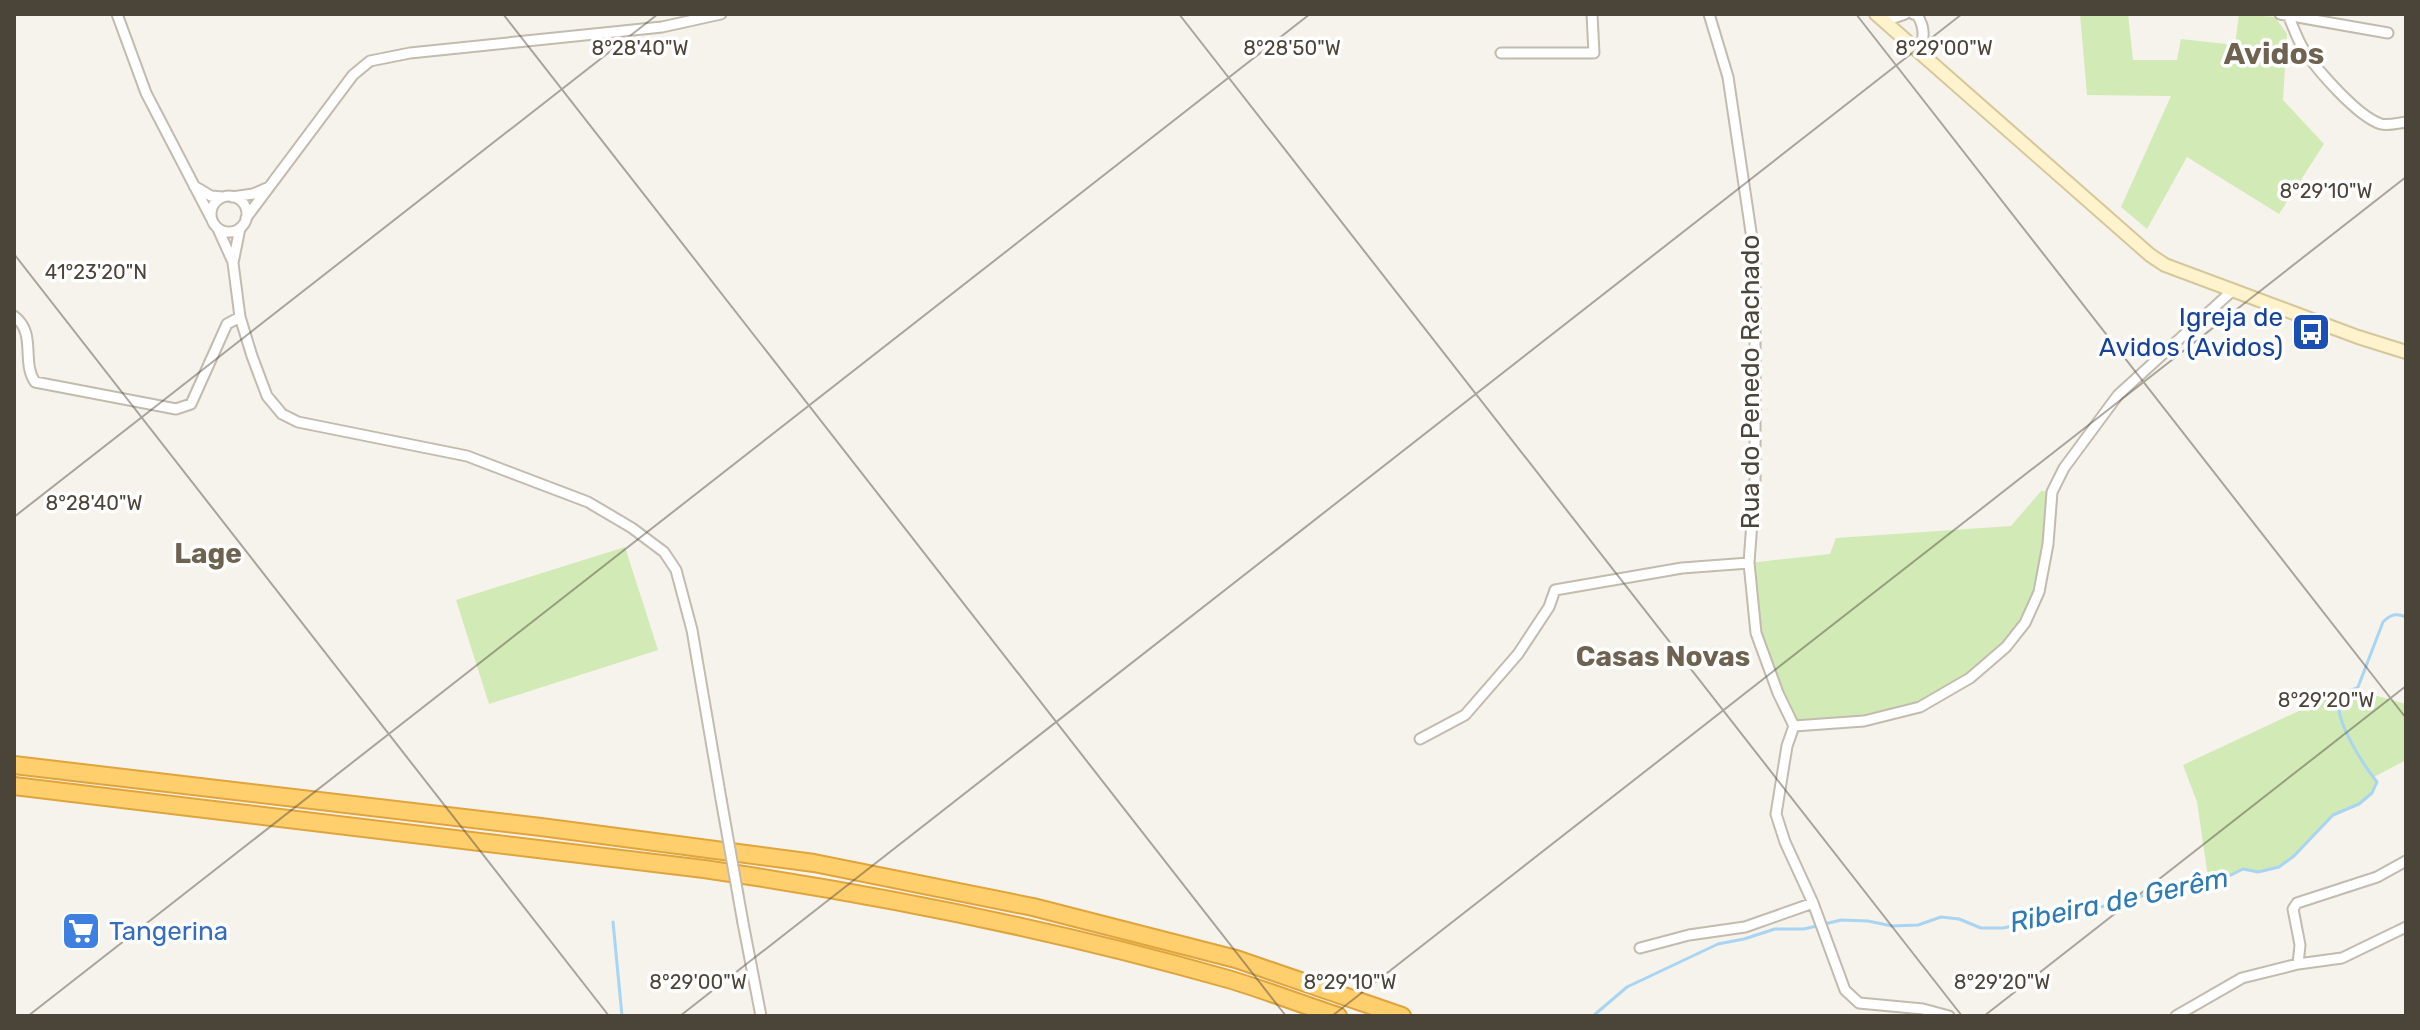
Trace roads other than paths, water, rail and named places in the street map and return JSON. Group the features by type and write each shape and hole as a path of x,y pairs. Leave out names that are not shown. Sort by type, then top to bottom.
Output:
{"highway":[{"path":"14,765 541,827 814,863 1033,907 1236,959 1402,1016"},
{"path":"14,786 704,869 819,886 1029,928 1230,979 1338,1016"}],"main road":[{"path":"1880,18 2150,255 2172,269 2406,352"}],"street":[{"path":"117,14 146,93 218,228 233,263 240,317 267,396 282,414 298,422 467,456 588,502 632,528 664,552 676,570 692,630 761,1016"},
{"path":"233,263 240,228 246,218 353,75 370,61 410,53 662,27 721,14"},
{"path":"1501,53 1594,53 1592,14"},
{"name":"Rua do Penedo Rachado","path":"1709,14 1728,77 1755,259 1755,480 1749,563 1756,633 1794,726"},
{"path":"1880,18 1905,14"},
{"path":"1918,14 1923,39 1918,51"},
{"path":"2284,14 2388,33"},
{"path":"2284,14 2302,48 2353,104 2380,124 2406,122"},
{"path":"194,186 211,196 228,197 253,194 267,188"},
{"path":"211,218 213,206 228,197"},
{"path":"228,197 245,207 246,218"},
{"path":"218,228 229,232 240,228"},
{"path":"1949,1016 1923,1009 1859,1003 1845,990 1776,814 1787,746 1794,726 1864,721 1920,707 1970,678 2006,647 2025,623 2039,592 2048,544 2052,492 2064,468 2118,395 2232,291"},
{"path":"14,316 26,331 28,368 35,382 176,409 191,404 227,324 240,317"},
{"path":"1420,739 1465,715 1518,654 1549,607 1555,590 1682,568 1749,563"},
{"path":"2298,964 2300,945 2293,909 2297,903 2377,877 2406,861"},
{"path":"1640,948 1689,935 1745,927 1813,903"},
{"path":"2176,1016 2249,975 2342,958 2406,927"}],"waterway":[{"name":"Ribeira de Gerêm","path":"1593,1016 1627,987 1718,944 1775,929 1804,929 1841,920 1892,926 1918,925 1941,917 1959,919 1981,928 2003,928 2128,901 2174,884 2231,875 2243,869 2258,872 2279,867 2294,856 2333,815 2359,804 2372,793 2377,782 2346,731 2338,700 2341,695 2358,687 2383,622 2394,615 2406,617"},
{"path":"613,922 622,1016"}],"place":[{"name":"Igreja de Avidos (Avidos)","path":"2311,332"},
{"name":"Tangerina","path":"81,931"}],"district":[{"name":"Avidos","path":"2274,54"},
{"name":"Lage","path":"208,553"},
{"name":"Casas Novas","path":"1663,656"}]}
